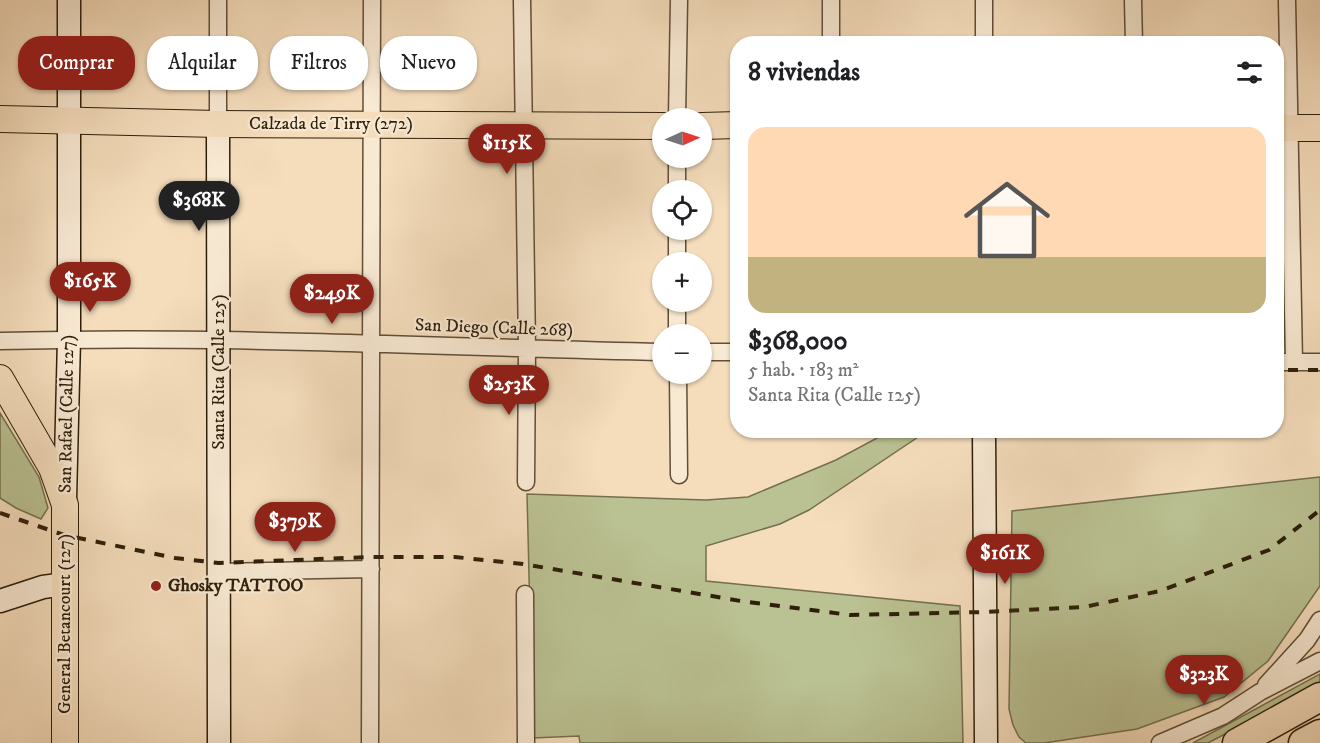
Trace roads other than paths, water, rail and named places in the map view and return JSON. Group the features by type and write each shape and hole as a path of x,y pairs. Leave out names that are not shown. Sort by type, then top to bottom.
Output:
{"highway":[{"path":"1237,743 1320,698"},
{"path":"1304,743 1320,734"}],"main road":[{"name":"Calzada de Tirry (272)","path":"0,119 218,124 652,126"},
{"path":"712,126 730,125"},
{"path":"1284,128 1320,128"},
{"name":"General Betancourt (127)","path":"0,378 52,468 65,505 65,743"}],"street":[{"name":"San Rafael (Calle 127)","path":"65,505 69,339 69,0"},
{"name":"Santa Rita (Calle 125)","path":"218,0 219,743"},
{"path":"370,743 372,0"},
{"path":"522,0 527,349 526,482"},
{"path":"677,108 679,0"},
{"path":"831,0 831,36"},
{"path":"984,0 984,36"},
{"path":"1133,0 1134,36"},
{"path":"1284,96 1287,0"},
{"path":"1284,149 1294,362"},
{"name":"San Diego (Calle 268)","path":"0,341 219,340 652,352"},
{"path":"712,352 730,352"},
{"path":"1284,362 1320,362"},
{"path":"678,384 679,475"},
{"path":"984,438 986,743"},
{"path":"219,572 371,569"},
{"path":"0,601 43,587 65,584"},
{"path":"525,594 526,743"},
{"path":"1260,693 1307,640 1320,620"},
{"path":"1160,743 1223,716 1320,661"}],"railway":[{"path":"1288,370 1320,370"},
{"path":"0,513 64,535 175,558 219,563 371,557 455,557 523,564 741,601 850,615 1084,607 1160,591 1269,550 1320,510"}],"place":[{"name":"Ghosky TATTOO","path":"156,586"}]}
